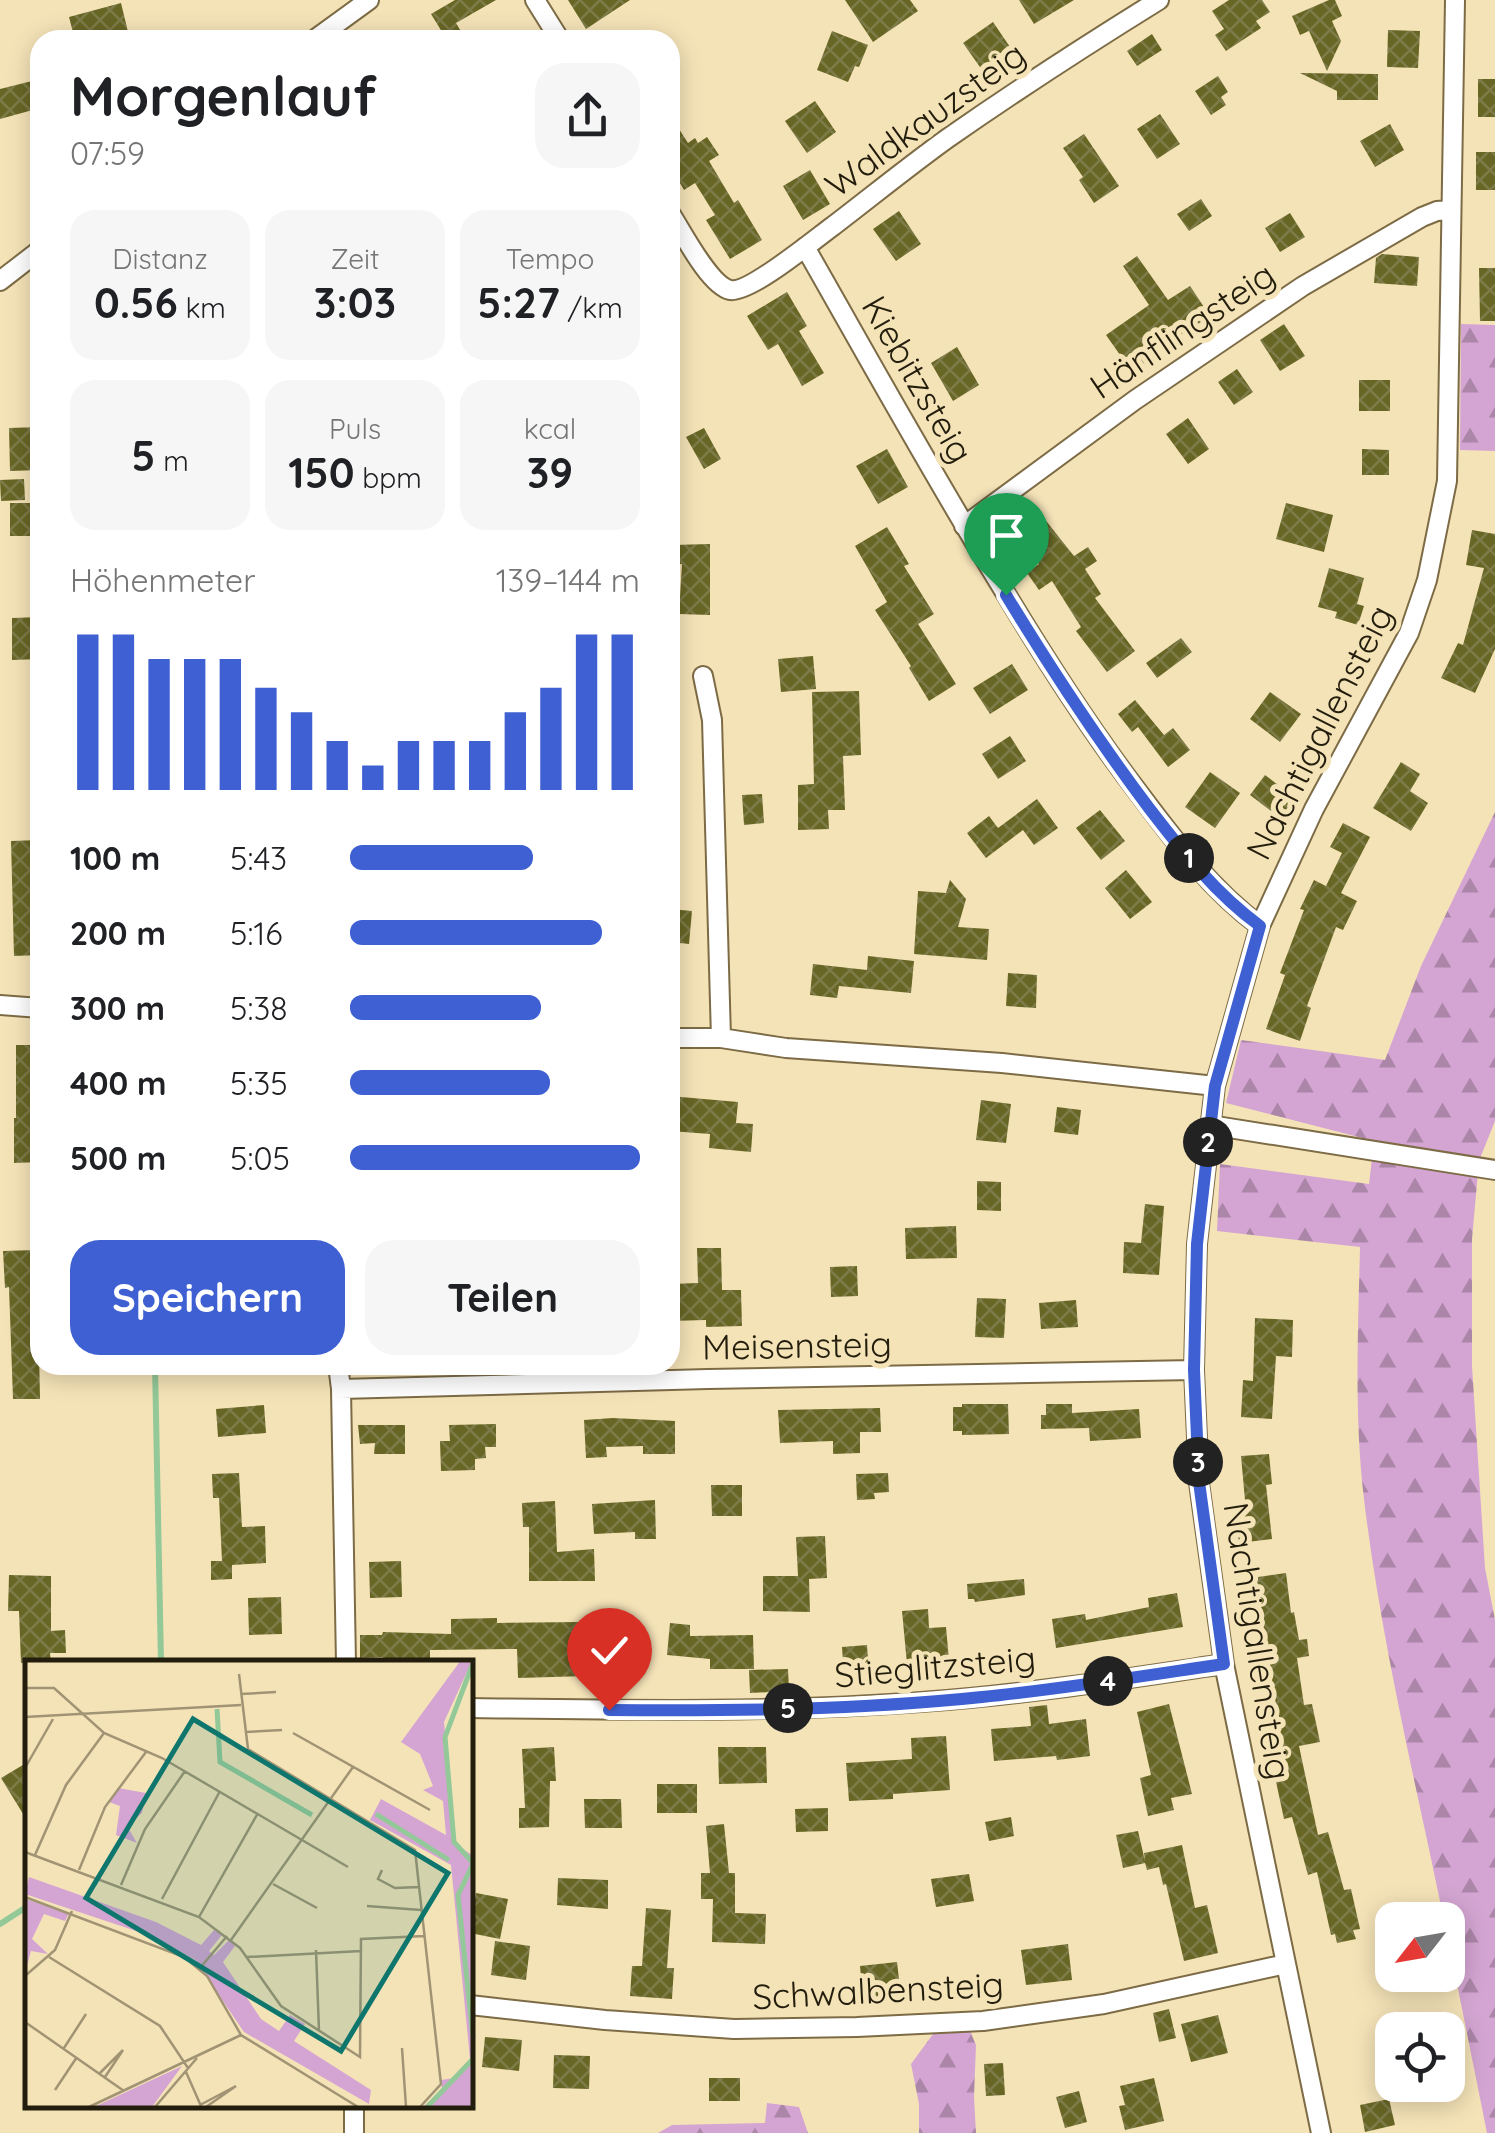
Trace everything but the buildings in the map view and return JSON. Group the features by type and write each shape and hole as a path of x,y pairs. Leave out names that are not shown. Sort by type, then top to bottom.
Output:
{"street":[{"path":"333,30 368,0"},
{"path":"535,0 554,30"},
{"name":"Waldkauzsteig","path":"680,228 716,281 730,290 743,289 1023,86 1159,0"},
{"name":"Nachtigallensteig","path":"1321,2133 1224,1664 1199,1482 1194,1370 1197,1244 1215,1086 1260,926 1314,809 1409,634 1427,580 1447,482 1455,0"},
{"name":"Hänflingsteig","path":"964,526 1135,400 1303,286 1422,217 1436,210 1450,210"},
{"name":"Kiebitzsteig","path":"805,247 964,526 1102,745 1181,849 1234,907 1260,926"},
{"path":"0,282 30,258"},
{"path":"702,676 712,720 721,1038"},
{"path":"0,1005 30,1007"},
{"path":"680,1038 721,1038 786,1048 1002,1063 1215,1086"},
{"path":"1210,1126 1495,1170"},
{"name":"Meisensteig","path":"340,1389 1194,1370"},
{"path":"339,1375 346,1660"},
{"name":"Stieglitzsteig","path":"472,1708 710,1711 854,1706 983,1697 1224,1664"},
{"name":"Schwalbensteig","path":"472,2005 734,2029 890,2026 982,2021 1104,2004 1286,1964"}],"green space":[{"path":"1461,324 1495,325 1495,451 1460,450"},
{"path":"1495,812 1495,1121 1479,1161 1472,1239 1472,1366 1485,1568 1495,1620 1495,2133 1487,2133 1459,1992 1465,1992 1465,1902 1440,1902 1371,1552 1359,1436 1360,1247 1217,1231 1220,1164 1369,1184 1374,1141 1226,1103 1241,1040 1385,1060 1421,966"},
{"path":"967,2024 976,2045 976,2133 919,2133 919,2104 911,2064 939,2026"},
{"path":"767,2103 799,2107 808,2133 658,2133 672,2125 765,2123"}],"waterway":[{"path":"155,1375 161,1660"},
{"path":"0,1924 25,1908"}],"route":[{"path":"609,1710 710,1711 923,1702 1066,1688 1224,1664 1199,1482 1194,1370 1197,1244 1215,1086 1260,926 1234,907 1181,849 1102,745 1006,595"}]}
